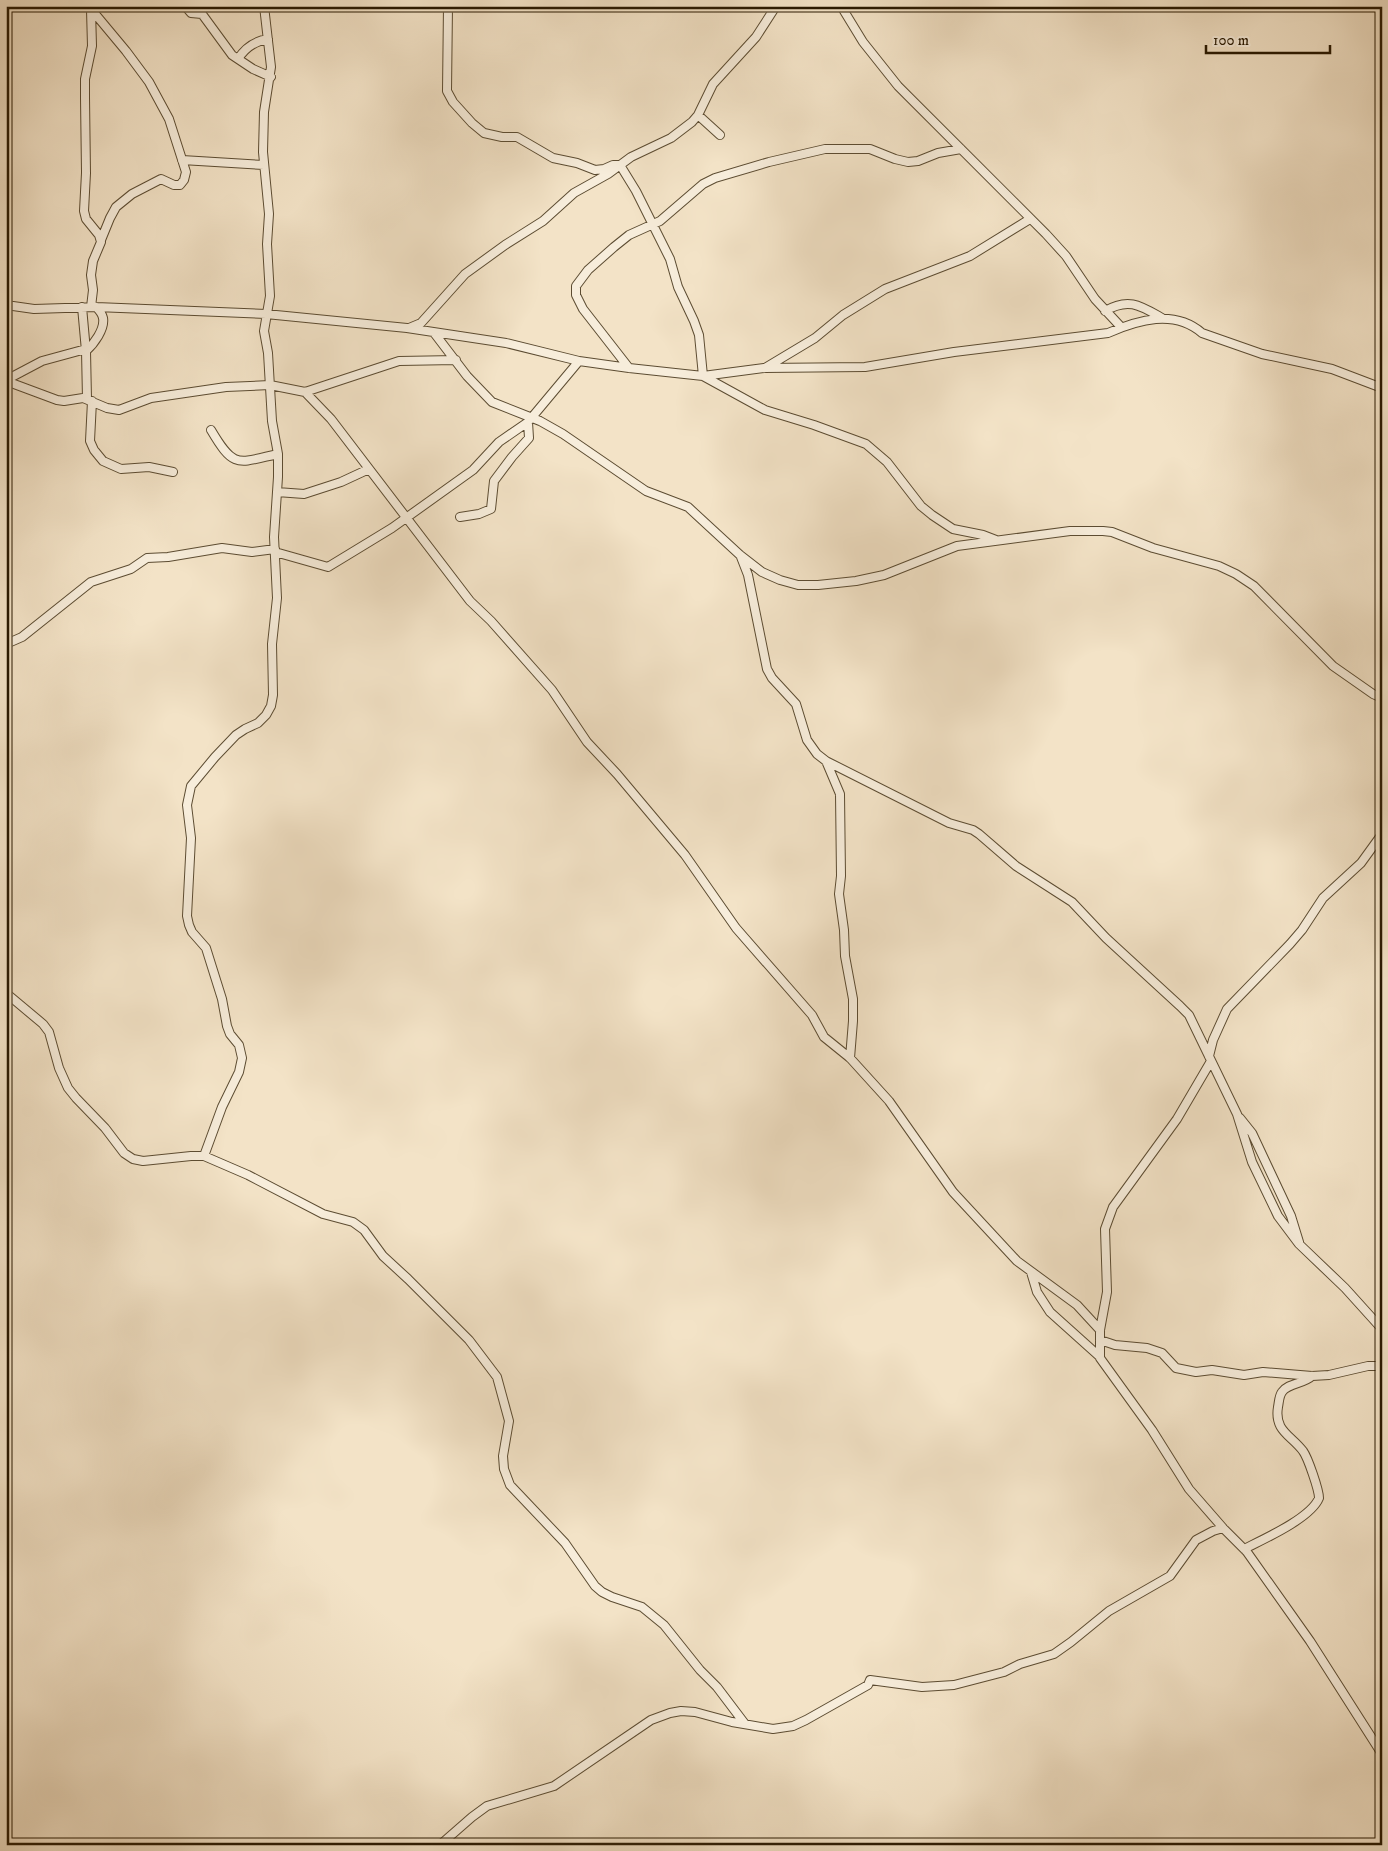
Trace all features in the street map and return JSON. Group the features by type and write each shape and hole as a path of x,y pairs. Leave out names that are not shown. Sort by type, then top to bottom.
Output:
{"street":[{"path":"185,6 191,13 202,14 221,42 238,59 253,69 271,77"},
{"path":"204,1156 222,1107 240,1072 242,1058 238,1045 227,1026 222,999 206,948 189,925 187,916 192,838 187,805 188,795 191,786 236,735 258,723 266,716 271,706 273,689 272,644 277,598 274,537 278,454 272,427 268,349 264,331 270,300 267,244 269,214 264,165 264,112 271,77 264,6"},
{"path":"448,6 447,91 453,102 478,129 492,135 517,137 553,158 577,163 595,170 613,165 620,166 654,224 670,259 678,287 694,321 700,340 703,376"},
{"path":"407,328 421,322 453,286 480,263 543,221 574,192 608,174 631,157 671,138 688,125 698,115 713,84 756,37 776,6"},
{"path":"841,6 864,42 898,86 1066,256 1087,289 1121,327"},
{"path":"6,380 42,361 86,350 96,338 103,320 101,314 94,307 93,261 112,212 132,194 161,179 176,186 181,185 186,172 169,119 149,82 91,8"},
{"path":"91,8 92,46 86,75 84,98 86,173 84,211 86,219 101,240"},
{"path":"238,59 248,47 261,40 268,39"},
{"path":"698,115 720,135"},
{"path":"629,368 584,310 575,291 582,276 614,247 629,235 654,224 666,216 708,180 796,154 825,149 870,149 895,160 908,162 918,161 938,153 961,149"},
{"path":"182,160 264,165"},
{"path":"764,368 815,338 844,315 884,289 970,256 1030,219"},
{"path":"1105,311 1118,304 1136,305 1162,318 1182,321 1197,328 1202,333 1262,354 1332,369 1382,388"},
{"path":"6,305 34,308 94,307 266,314 407,328 435,334 474,337 506,343 579,361 703,376 764,368 865,367 954,352 1108,333 1121,327 1162,318"},
{"path":"82,307 90,400 90,441 94,450 103,461 121,470 149,467 173,472"},
{"path":"435,334 466,376 492,402 563,434 646,492 688,507 740,555 762,572 780,580 798,585 856,581 884,575 957,546 1070,531 1102,530 1153,548 1219,566 1236,574 1254,586 1333,666 1373,694 1382,698"},
{"path":"6,380 56,400 64,401 80,398 118,410 151,398 188,391 226,387 270,385 305,392 399,361 456,360"},
{"path":"6,644 18,640 91,582 131,569 147,558 168,557 222,548 252,552 275,550 328,567 406,518 473,470 499,442 530,420 579,361"},
{"path":"703,376 764,410 866,444 887,462 921,506 932,515 953,529 983,535 997,541"},
{"path":"305,392 331,419 470,601 552,690 587,742 617,774 685,855 736,928 812,1015 824,1037 850,1058 899,1113 952,1192 1000,1244 1031,1272 1077,1305 1100,1330"},
{"path":"460,518 491,509 494,481 529,438 530,420"},
{"path":"211,430 222,448 235,460 245,461 278,454"},
{"path":"277,492 304,494 341,482 369,469"},
{"path":"740,555 748,575 767,669 772,678 796,704 811,748 826,761 950,823 973,830 1016,866 1072,902 1106,938 1189,1015 1237,1114 1252,1162 1278,1216 1299,1244 1345,1288 1382,1329"},
{"path":"826,761 840,794 841,876 839,894 844,930 845,956 853,999 850,1058"},
{"path":"1099,1356 1100,1330 1107,1292 1105,1229 1108,1216 1177,1118 1210,1058 1213,1040 1227,1009 1290,944 1302,930 1323,898 1361,863 1382,834"},
{"path":"6,993 43,1024 49,1032 59,1068 68,1088 105,1128 124,1153 133,1159 143,1161 204,1156 248,1175 324,1214 352,1222 369,1235 383,1256 469,1340 497,1377 508,1421 504,1469 510,1484 565,1543 595,1586 607,1595 642,1607 664,1625 700,1670 717,1687 745,1724"},
{"path":"1237,1114 1252,1133 1292,1216 1299,1244"},
{"path":"1031,1272 1037,1292 1050,1312 1099,1356 1152,1430 1189,1489 1244,1549 1310,1641 1382,1754"},
{"path":"1100,1340 1119,1346 1141,1346 1160,1352 1176,1368 1183,1371 1212,1370 1248,1375 1263,1372 1312,1376 1329,1375 1368,1366 1382,1366"},
{"path":"1244,1549 1284,1528 1309,1511 1319,1498 1319,1490 1304,1453 1282,1430 1277,1414 1282,1391 1312,1376"},
{"path":"440,1845 487,1806 554,1786 651,1720 670,1713 695,1712 772,1729 793,1726 868,1685 870,1680 922,1687 954,1685 1004,1672 1020,1664 1054,1654 1072,1642 1109,1611 1170,1576 1196,1540 1213,1530 1223,1528"}]}
